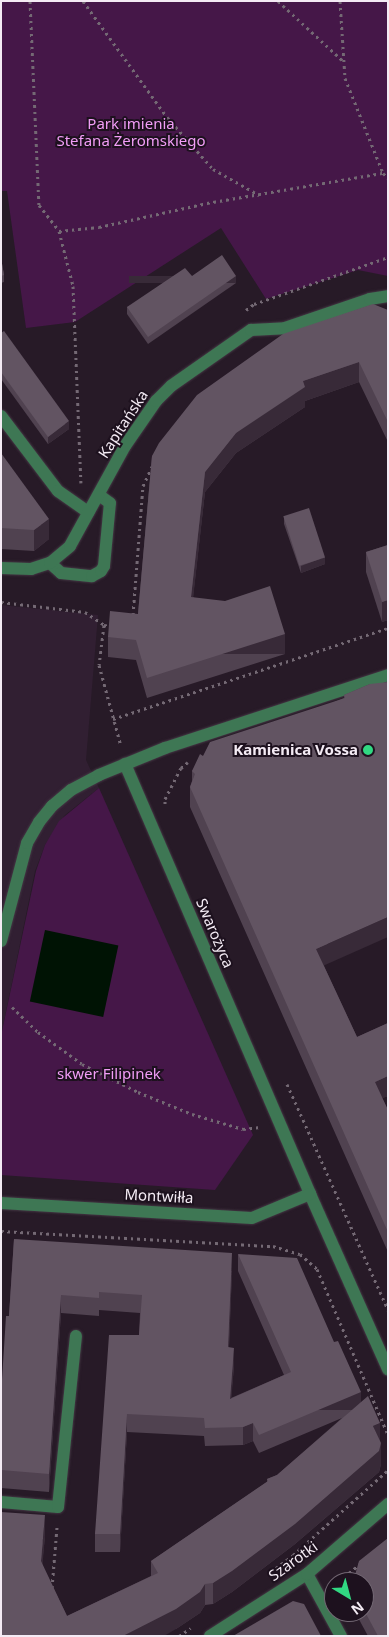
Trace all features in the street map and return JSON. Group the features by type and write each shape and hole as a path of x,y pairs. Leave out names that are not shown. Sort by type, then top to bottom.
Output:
{"street":[{"name":"Kapitańska","path":"1,568 31,569 50,563 70,546 125,446 156,401 171,386 251,330 285,328 370,299 388,296"},
{"path":"1,416 58,491 88,512"},
{"path":"50,563 60,573 92,576 101,571 104,566 110,503 99,495"},
{"path":"1,941 27,843 39,822 57,801 71,790 125,764 190,739 388,675"},
{"name":"Swarożyca","path":"125,764 310,1194 388,1369"},
{"name":"Montwiłła","path":"1,1204 252,1218 310,1194"},
{"path":"1,1502 58,1507 76,1336"},
{"name":"Szarotki","path":"210,1636 307,1574 388,1504"},
{"path":"307,1574 341,1636"}],"path":[{"path":"30,1 39,205 59,231 73,286 81,484"},
{"path":"83,1 167,117 213,169 260,195"},
{"path":"278,1 343,62"},
{"path":"340,1 345,78 383,173 388,178"},
{"path":"59,231 99,228 207,202 260,195 383,173"},
{"path":"132,619 144,486 151,465 156,458"},
{"path":"1,602 85,612 104,625 113,626"},
{"path":"104,625 99,665 125,764"},
{"path":"113,719 388,628"},
{"path":"165,810 165,799 182,768 188,762 197,759"},
{"path":"12,1007 38,1032 82,1064 138,1092 192,1114 244,1129 302,1119"},
{"path":"286,1083 388,1310"},
{"path":"1,1231 273,1246 300,1254 318,1269 388,1435"},
{"path":"269,1573 293,1555 388,1470"},
{"path":"52,1590 58,1507"},
{"path":"350,1572 366,1559"},
{"path":"179,1636 196,1625"}],"shaded area":[{"path":"1,605 98,615 86,760 99,788 65,815 45,845 35,871 1,1036"},
{"path":"45,930 118,946 103,1017 30,1001"}],"green space":[{"name":"Park imienia Stefana Żeromskiego","path":"1,1 388,1 388,276 358,270 266,299 221,228 75,322 26,328 7,191 1,191"},
{"name":"skwer Filipinek","path":"99,788 253,1135 215,1190 1,1175 1,1036 36,871 45,845 59,821"}],"building":[{"path":"222,255 236,276 148,337 127,307 185,268 192,276"},
{"path":"1,258 4,275 1,276"},
{"path":"373,304 388,310 388,422 359,362 303,381 305,387 236,433 205,472 191,597 225,601 270,586 285,634 147,678 136,640 108,637 110,611 138,614 152,456 159,443 197,395 283,334"},
{"path":"4,331 69,421 48,437 1,372 1,333"},
{"path":"1,453 49,519 34,530 1,528"},
{"path":"309,508 325,557 299,566 283,516"},
{"path":"388,545 388,600 382,602 366,552"},
{"path":"388,682 388,917 316,949 357,1037 388,1023 388,1076 375,1082 388,1110 388,1232 190,787 195,774 192,771 200,754 203,756 210,742 345,698 344,695 370,684"},
{"path":"14,1239 232,1253 228,1347 234,1348 230,1399 291,1372 238,1254 297,1258 334,1342 338,1341 361,1392 259,1435 253,1423 243,1427 205,1428 204,1418 127,1414 120,1534 95,1534 109,1335 139,1335 142,1295 99,1292 99,1298 61,1295 49,1474 1,1470 1,1395 6,1316 9,1316"},
{"path":"368,1396 380,1423 373,1426 381,1443 379,1451 295,1524 232,1571 213,1583 205,1584 200,1592 176,1609 123,1636 1,1636 1,1512 45,1515 41,1561 67,1616 158,1573 151,1561 268,1481 267,1479 277,1475"},
{"path":"388,1538 388,1636 378,1636 370,1622 374,1622 374,1572 356,1572 359,1561"},
{"path":"293,1601 304,1604 321,1636 233,1636"}],"place":[{"name":"Kamienica Vossa","path":"368,750"}]}
